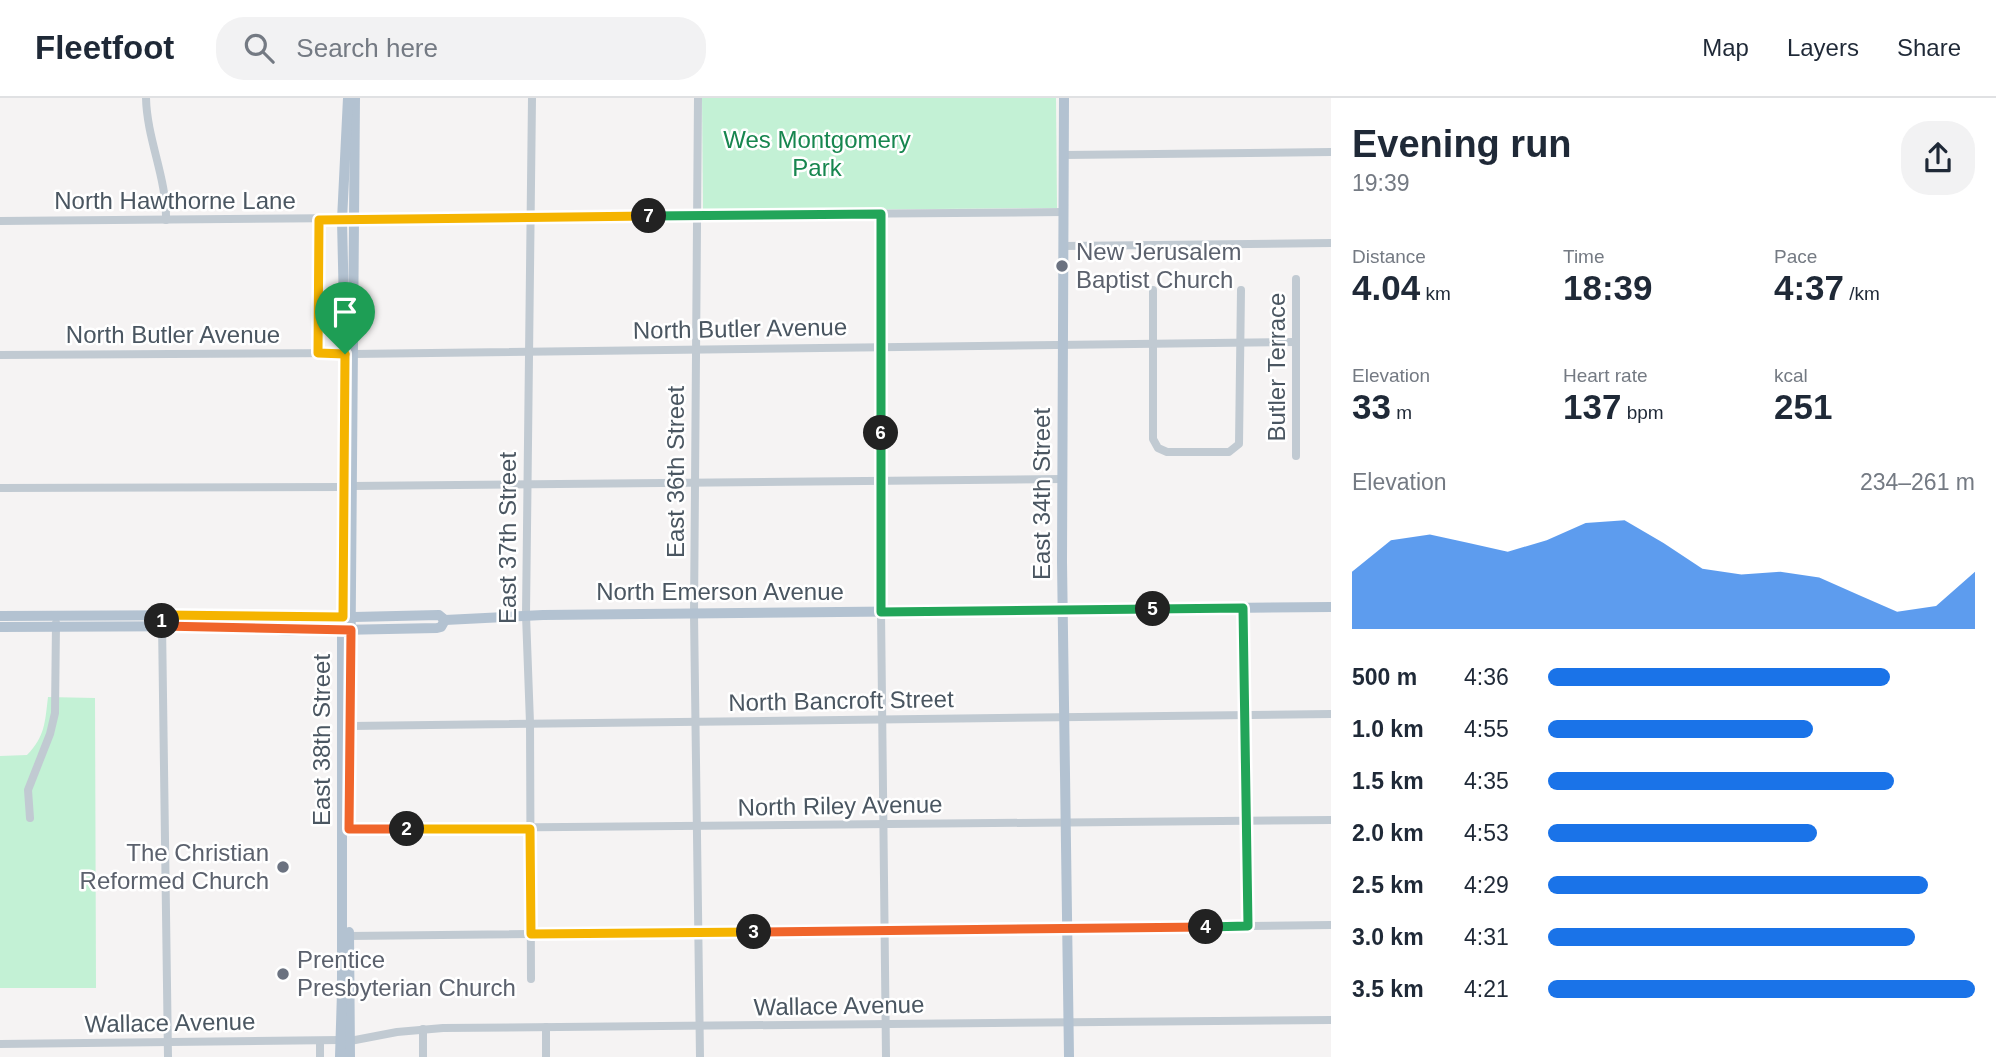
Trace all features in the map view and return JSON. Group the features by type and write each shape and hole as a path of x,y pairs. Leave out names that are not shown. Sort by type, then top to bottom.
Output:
{"main road":[{"name":"East 38th Street","path":"348,98 342,220 349,354"},
{"name":"East 38th Street","path":"350,1057 345,1041 343,899 349,354 355,220 355,98"},
{"name":"East 34th Street","path":"1064,98 1062,479 1069,1057"},
{"name":"North Emerson Avenue","path":"0,616 439,615 445,620 526,615 1331,607"},
{"name":"North Emerson Avenue","path":"0,627 162,626 347,630 437,628 441,627 445,620"},
{"name":"East 38th Street","path":"340,1057 345,1041 349,936 351,726 347,630"}],"street":[{"path":"146,98 149,131 164,185 166,220"},
{"name":"East 37th Street","path":"531,979 530,723 526,615 532,98"},
{"name":"East 36th Street","path":"698,98 694,614 700,1057"},
{"path":"1064,155 1331,152"},
{"name":"North Hawthorne Lane","path":"0,221 1063,212"},
{"path":"881,214 881,612 886,1057"},
{"path":"318,353 319,220"},
{"path":"1063,246 1331,243"},
{"name":"Butler Terrace","path":"1296,279 1296,456"},
{"path":"1153,290 1153,439 1157,447 1167,453 1227,452 1236,448 1241,439 1241,290"},
{"name":"North Butler Avenue","path":"0,355 349,354 1296,342"},
{"path":"0,488 1062,479"},
{"path":"1243,608 1248,926"},
{"path":"30,818 28,790 50,734 55,713 56,615"},
{"path":"162,615 168,1057"},
{"name":"North Bancroft Street","path":"351,726 1331,714"},
{"name":"North Riley Avenue","path":"349,829 1331,820"},
{"path":"349,936 1331,925"},
{"name":"Wallace Avenue","path":"0,1044 345,1041 423,1029 1331,1020"},
{"path":"546,1027 546,1057"},
{"path":"423,1029 423,1057"},
{"path":"320,1041 320,1057"}],"green space":[{"name":"Wes Montgomery Park","path":"702,98 1056,98 1057,208 703,211"},
{"path":"48,697 95,698 96,988 0,988 0,756 27,755 33,748 43,729"}],"place":[{"name":"New Jerusalem Baptist Church","path":"1062,266"},
{"name":"The Christian Reformed Church","path":"283,867"},
{"name":"Prentice Presbyterian Church","path":"283,974"}],"route":[{"path":"881,214 881,612 1243,608 1248,926 531,934 530,829 349,829 351,630 290,631 237,626 162,626 162,615 343,617 345,354 318,353 319,220 881,214"}]}
